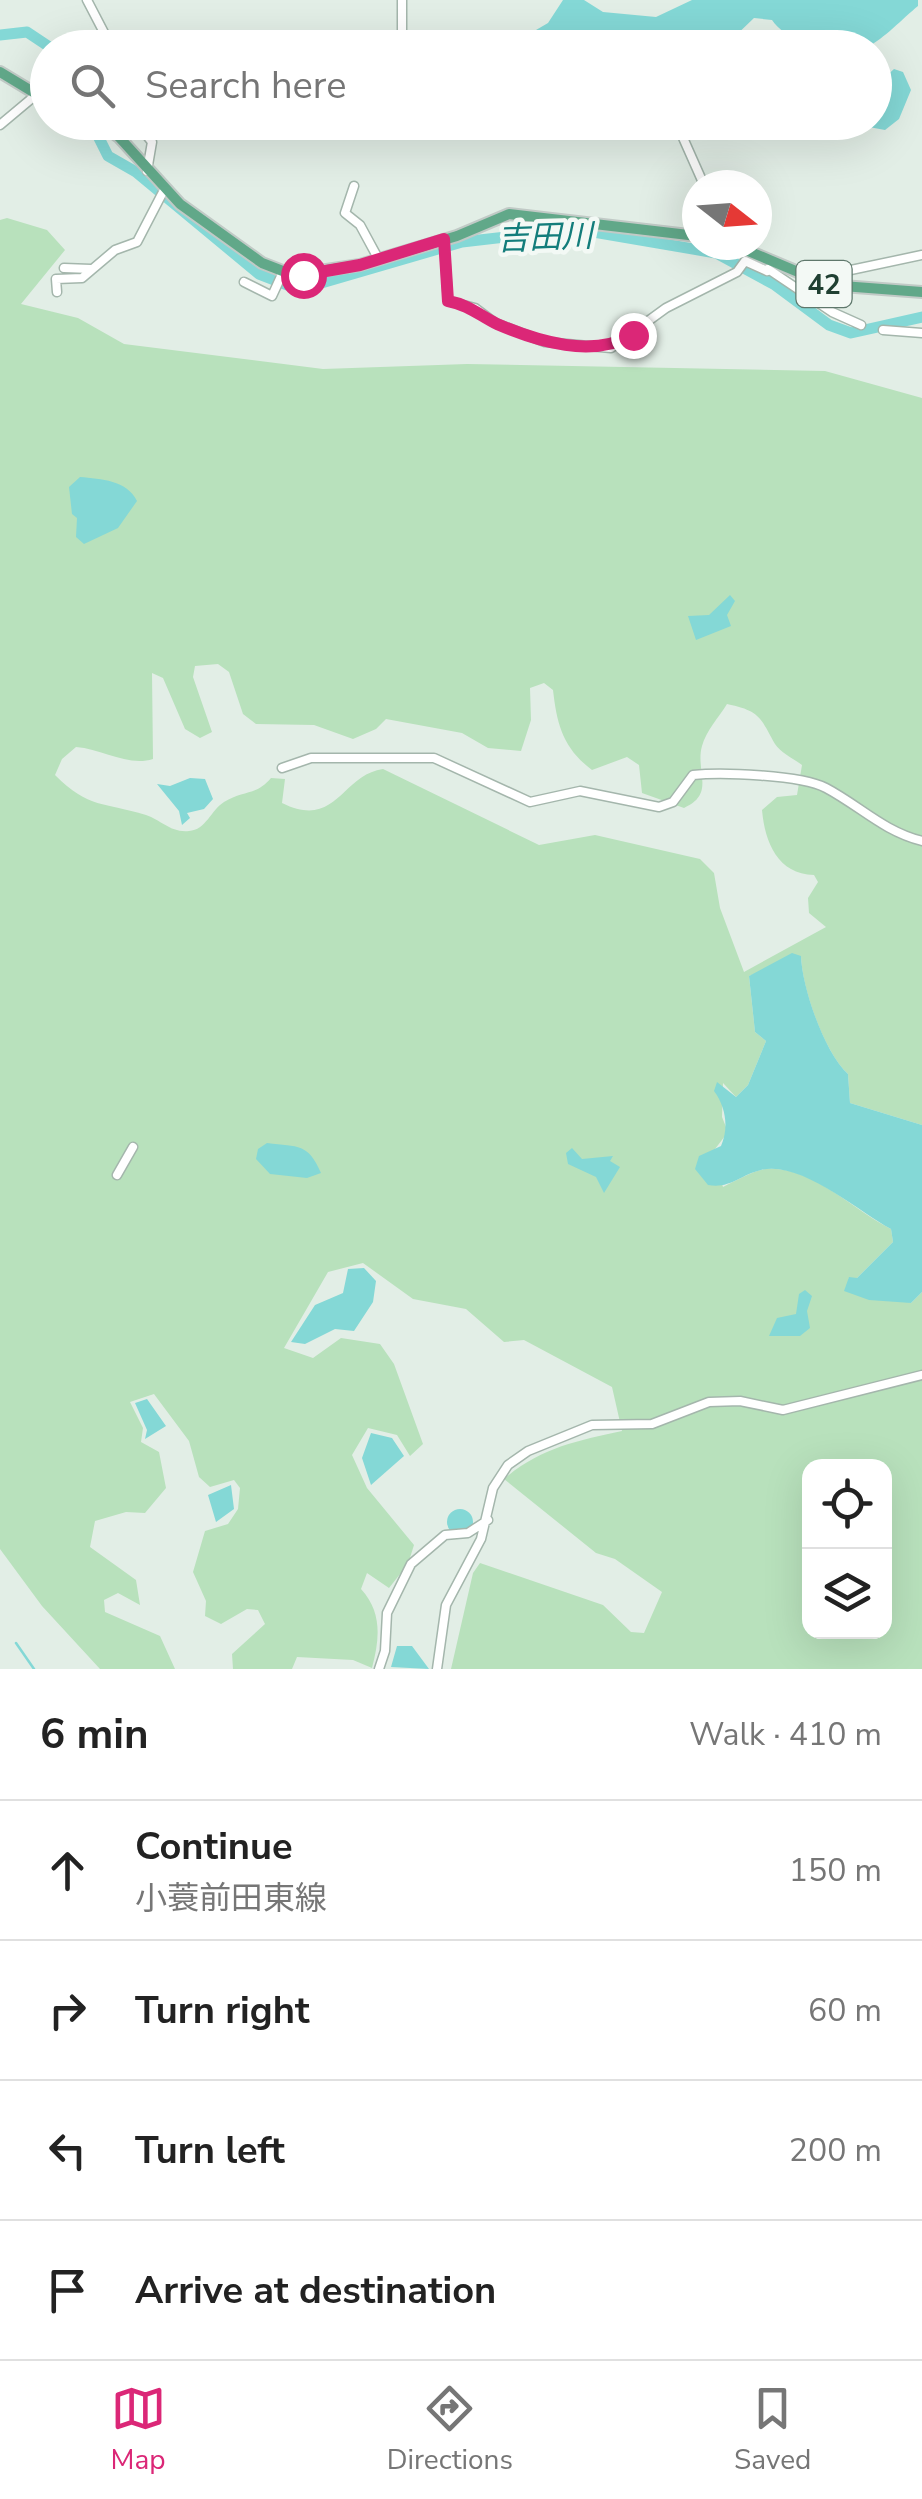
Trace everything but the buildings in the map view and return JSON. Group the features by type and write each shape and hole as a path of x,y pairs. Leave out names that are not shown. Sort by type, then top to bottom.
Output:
{"main road":[{"path":"0,72 30,90"},
{"path":"121,140 162,193 252,257 283,274 315,275 379,260 519,214 682,234"},
{"name":"42","path":"758,260 769,267 850,290 922,292"}],"street":[{"path":"86,0 102,30"},
{"path":"402,0 402,30"},
{"path":"0,125 30,105"},
{"path":"147,171 150,140"},
{"path":"684,140 697,170"},
{"path":"354,186 345,213 360,225 379,260"},
{"path":"57,292 56,279 82,278 115,250 136,242 162,193"},
{"path":"444,240 448,301 475,308 495,323 545,342 611,348 666,308 737,272 744,263 769,267 861,324"},
{"path":"809,279 922,255"},
{"path":"64,268 91,269"},
{"path":"244,282 272,296 283,274"},
{"path":"883,330 922,332"},
{"path":"282,768 312,758 434,758 530,802 580,791 659,807 673,802 693,775 802,782 832,791 880,826 922,841"},
{"path":"117,1175 134,1148"},
{"path":"437,1669 451,1590 488,1520 494,1488 508,1465 528,1452 592,1425 652,1424 724,1400 795,1408 922,1375"},
{"path":"379,1669 385,1652 386,1613 411,1564 445,1536 468,1533 488,1520"}],"green space":[{"path":"7,218 47,230 65,250 21,304 78,318 124,344 323,369 467,364 825,371 922,398 922,1125 850,1103 848,1074 831,1051 816,1019 801,956 749,976 755,1032 766,1041 748,1085 736,1097 723,1083 722,1117 728,1132 712,1153 723,1187 766,1169 799,1174 891,1229 893,1242 857,1278 848,1278 911,1303 922,1292 922,1669 451,1669 473,1573 480,1563 603,1605 631,1632 644,1633 662,1592 615,1559 596,1553 504,1479 545,1453 622,1431 612,1387 524,1340 504,1342 466,1309 413,1299 363,1263 328,1272 284,1348 313,1358 341,1338 380,1344 394,1364 423,1444 410,1456 397,1435 368,1428 352,1455 367,1488 414,1545 408,1564 389,1588 367,1573 361,1589 376,1616 377,1646 372,1668 353,1660 297,1657 292,1669 233,1669 232,1654 265,1624 258,1610 247,1609 221,1624 205,1616 206,1601 193,1572 205,1531 228,1524 238,1509 240,1488 234,1480 210,1487 199,1477 189,1441 154,1394 130,1402 143,1428 141,1442 159,1452 166,1488 145,1513 126,1512 95,1521 90,1547 136,1580 140,1605 118,1593 104,1600 105,1612 160,1636 175,1669 100,1669 42,1606 0,1549 0,220","holes":["218,664 229,672 243,714 256,724 314,725 353,739 376,729 386,719 462,733 488,748 521,751 531,720 530,688 544,683 553,690 563,735 582,762 592,770 627,757 639,765 642,793 684,808 694,802 702,789 701,755 710,730 727,704 746,709 762,721 777,747 802,765 797,795 777,797 762,810 776,854 791,869 814,875 818,882 808,898 809,913 826,927 744,972 720,908 714,873 700,859 595,835 539,845 383,769 369,773 327,806 315,810 300,810 282,803 285,779 271,778 260,788 224,802 200,827 189,831 88,799 55,775 62,759 76,747 134,761 153,759 152,673 163,678 185,729 200,738 212,732 193,677 195,666"]}],"water":[{"path":"563,0 584,0 603,12 656,17 692,0 918,0 918,6 890,30 781,30 772,20 754,18 742,30 536,30 548,23"},
{"path":"892,71 903,72 911,90 899,119 892,124"},
{"path":"80,477 120,485 137,501 118,528 84,544 76,537 77,518 72,514 69,487"},
{"path":"730,595 735,601 727,615 731,626 696,640 688,616 709,615"},
{"path":"190,778 205,779 213,799 204,809 187,813 190,818 182,825 179,811 157,784 170,786"},
{"path":"792,953 801,956 816,1018 831,1051 848,1074 850,1103 922,1125 922,1292 911,1303 869,1300 844,1291 849,1277 857,1278 893,1242 891,1229 846,1200 793,1172 761,1170 716,1186 708,1185 695,1169 699,1156 721,1146 725,1132 725,1118 714,1091 717,1082 736,1097 748,1085 766,1041 755,1032 749,976"},
{"path":"267,1143 307,1151 321,1173 307,1178 270,1174 256,1159 258,1149"},
{"path":"572,1148 582,1159 613,1156 610,1161 620,1167 604,1193 596,1177 568,1164 566,1153"},
{"path":"364,1268 376,1281 373,1302 354,1331 335,1329 305,1344 291,1342 315,1305 343,1293 348,1269"},
{"path":"805,1290 812,1296 807,1311 810,1328 800,1336 769,1336 777,1318 796,1314 799,1294"},
{"path":"147,1399 166,1426 145,1439 147,1430 135,1403"},
{"path":"371,1433 392,1438 404,1456 371,1485 362,1458"},
{"path":"231,1485 234,1509 216,1522 208,1495"},
{"path":"460,1509 469,1513 473,1522 469,1531 460,1535 451,1531 447,1522 451,1513"},
{"path":"397,1646 412,1646 429,1669 391,1667"}],"waterway":[{"name":"吉田川","path":"0,35 30,34"},
{"name":"吉田川","path":"100,140 108,156 136,172 259,274 290,286 318,284 462,242 576,229 716,253 775,285 829,325 851,333 922,317"},
{"path":"16,1643 34,1669"}],"route":[{"path":"303,275 360,265 444,239 448,301 466,304 495,323 545,342 611,348 633,335"}]}
